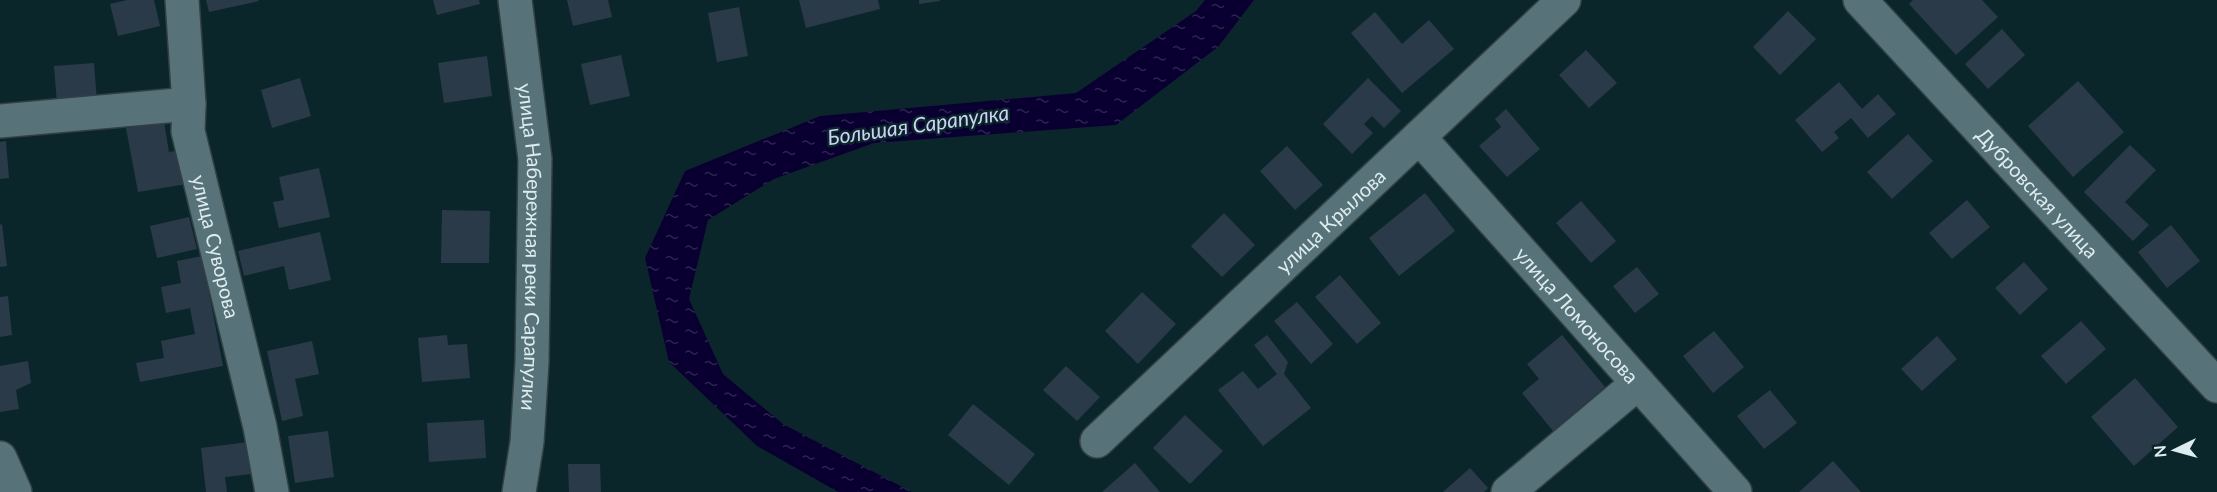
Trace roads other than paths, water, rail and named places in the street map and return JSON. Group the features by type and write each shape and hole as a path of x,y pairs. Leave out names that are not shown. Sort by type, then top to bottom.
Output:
{"street":[{"name":"улица Суворова","path":"182,0 189,104 188,131 260,428 272,492"},
{"name":"улица Набережная реки Сарапулки","path":"514,0 535,159 532,362 527,442 519,492"},
{"name":"улица Крылова","path":"1097,441 1564,0"},
{"name":"Дубровская улица","path":"1860,0 2217,386"},
{"path":"0,121 189,104"},
{"name":"улица Ломоносова","path":"1419,137 1735,492"},
{"path":"1508,492 1638,383"},
{"path":"0,458 15,492"}],"water":[{"name":"Большая Сарапулка","path":"1205,0 1254,0 1218,47 1116,125 874,143 774,179 708,220 689,299 723,374 783,424 912,492 838,492 757,446 669,362 645,258 685,171 820,116 1076,93 1196,11"}]}
